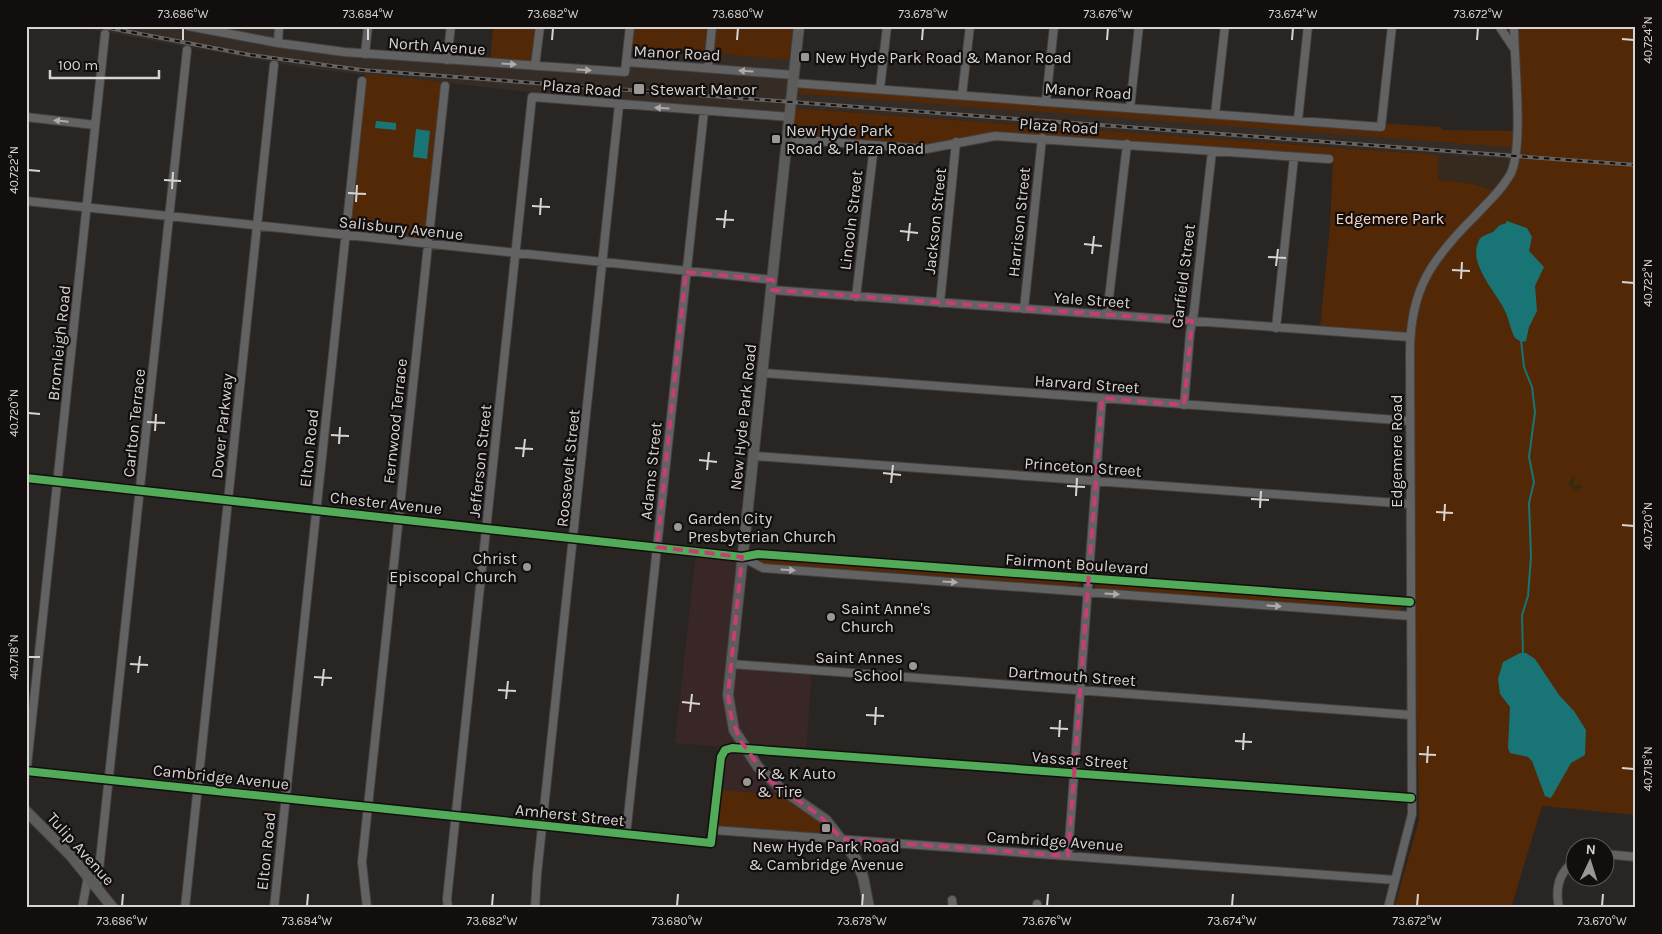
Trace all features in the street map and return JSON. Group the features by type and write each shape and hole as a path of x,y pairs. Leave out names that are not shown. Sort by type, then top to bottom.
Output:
{"main road":[{"name":"New Hyde Park Road","path":"800,26 728,695 734,730 769,780 819,815 842,839 856,859 863,877 868,908"},
{"name":"Tulip Avenue","path":"26,811 59,843 113,908"}],"street":[{"name":"North Avenue","path":"188,26 278,43 365,54 536,66"},
{"path":"278,43 280,26"},
{"path":"365,54 368,26"},
{"path":"447,60 451,26"},
{"path":"536,66 540,26"},
{"path":"626,62 630,26"},
{"path":"708,68 712,26"},
{"path":"880,89 887,26"},
{"path":"962,95 970,26"},
{"path":"1046,101 1054,26"},
{"path":"1130,108 1139,26"},
{"path":"1215,114 1224,26"},
{"path":"1298,120 1308,26"},
{"name":"Manor Road","path":"536,66 625,72 626,62 708,68 880,89 1381,127 1392,26"},
{"path":"1499,26 1514,48"},
{"name":"Edgemere Road","path":"1388,908 1411,819 1410,337 1415,301 1427,272 1446,245 1502,187 1514,163 1517,137 1514,26"},
{"name":"Bromleigh Road","path":"26,775 105,34"},
{"name":"Carlton Terrace","path":"97,888 187,50"},
{"name":"Dover Parkway","path":"185,908 274,66"},
{"name":"Elton Road","path":"274,908 362,81"},
{"name":"Fernwood Terrace","path":"367,908 362,862 445,86"},
{"name":"Plaza Road","path":"531,108 532,97 790,117"},
{"name":"Roosevelt Street","path":"535,908 538,863 620,105"},
{"name":"Jefferson Street","path":"448,908 447,899 455,816 531,108"},
{"name":"Adams Street","path":"626,835 704,111"},
{"path":"26,117 95,125"},
{"name":"Plaza Road","path":"788,139 926,149 986,136 1042,138 1329,159"},
{"name":"Harrison Street","path":"1024,309 1042,138"},
{"name":"Jackson Street","path":"940,303 956,142"},
{"path":"1108,315 1127,144"},
{"name":"Lincoln Street","path":"856,297 874,146"},
{"name":"Garfield Street","path":"1184,404 1212,151"},
{"path":"1276,328 1294,157"},
{"name":"Salisbury Avenue","path":"26,201 686,272 772,285"},
{"name":"Yale Street","path":"772,285 856,297 1410,337"},
{"name":"Harvard Street","path":"763,373 1410,421"},
{"path":"1068,856 1102,398"},
{"name":"Princeton Street","path":"754,456 1410,504"},
{"name":"Chester Avenue","path":"26,478 742,557"},
{"name":"Fairmont Boulevard","path":"742,557 758,554 1410,602"},
{"name":"Fairmont Boulevard","path":"742,557 763,568 1411,616"},
{"name":"Dartmouth Street","path":"732,664 1411,715"},
{"name":"Vassar Street","path":"714,830 721,757 725,750 746,749 1411,798"},
{"name":"Cambridge Avenue","path":"26,771 412,812"},
{"name":"Amherst Street","path":"412,812 711,843 714,830"},
{"name":"Cambridge Avenue","path":"714,830 1395,880"},
{"path":"1614,855 1636,857"},
{"path":"1559,908 1556,895 1560,878 1564,873"},
{"path":"82,908 88,877"}],"highlighted area":[{"path":"686,272 773,280 772,290 1192,321 1184,405 1102,398 1068,856 842,839 819,815 769,780 740,740 731,716 728,695 742,557 657,547"}],"shaded area":[{"path":"72,26 159,26 319,53 627,77 631,46 797,60 794,90 1505,145 1636,169 793,108 791,116 532,95 532,92 303,68"},
{"path":"188,26 279,26 278,43"},
{"path":"1439,155 1519,160 1519,168 1499,192 1469,183 1438,180"},
{"path":"696,553 742,558 734,663 812,669 806,753 745,749 787,795 720,790 723,747 675,743"}],"green space":[{"path":"493,26 537,28 534,70 490,66"},
{"path":"633,26 793,26 789,60 631,46"},
{"name":"Edgemere Park","path":"1500,26 1636,26 1636,815 1542,806 1511,908 1394,908 1419,820 1410,337 1320,328 1330,226 1333,158 987,135 929,148 789,140 792,108 1439,155 1438,180 1469,183 1499,192 1515,173 1520,148 794,93 795,84 1441,127 1442,130 1518,131 1515,48"},
{"path":"365,74 442,82 425,242 348,233"},
{"path":"757,557 1078,581 1080,584 1077,587 756,563 754,561"},
{"path":"1098,583 1400,605 1403,607 1399,611 1097,589 1094,586"},
{"path":"720,790 787,795 813,813 837,836 716,829"}],"sand":[{"path":"1573,476 1575,478 1574,485 1582,485 1579,492 1568,485"}],"water":[{"path":"376,121 396,123 396,130 375,128"},
{"path":"416,129 430,131 427,159 413,157"},
{"path":"1507,221 1527,228 1532,237 1529,251 1544,267 1535,286 1537,311 1529,327 1526,341 1521,342 1515,338 1506,312 1484,277 1477,260 1476,251 1480,238 1493,232 1499,225 1505,224"},
{"path":"1520,653 1526,653 1535,659 1559,695 1574,711 1586,730 1585,755 1571,763 1551,798 1545,796 1532,761 1528,757 1510,753 1508,748 1510,707 1500,694 1498,679 1503,662"}],"waterway":[{"path":"1521,340 1524,367 1532,387 1535,412 1529,457 1534,482 1529,503 1531,557 1528,596 1522,615 1523,655"}],"railway":[{"path":"99,26 250,55 362,70 1636,165"}],"cycle path":[{"path":"26,478 742,557 758,554 1410,602"},
{"path":"26,771 711,843 721,757 725,750 732,748 1411,798"}],"place":[{"name":"New Hyde Park Road & Manor Road","path":"805,57"},
{"name":"Stewart Manor","path":"639,89"},
{"name":"New Hyde Park Road & Plaza Road","path":"776,139"},
{"name":"Garden City Presbyterian Church","path":"678,527"},
{"name":"Christ Episcopal Church","path":"527,567"},
{"name":"Saint Anne's Church","path":"831,617"},
{"name":"Saint Annes School","path":"913,666"},
{"name":"K & K Auto & Tire","path":"747,782"},
{"name":"New Hyde Park Road & Cambridge Avenue","path":"826,828"}]}
